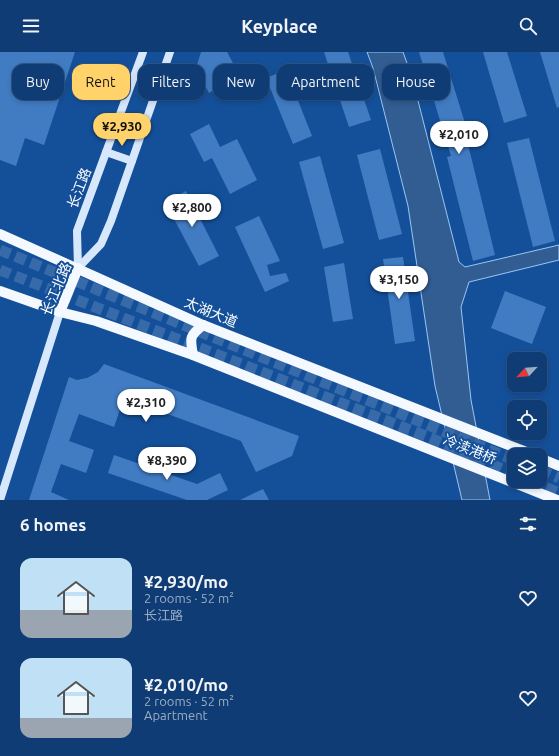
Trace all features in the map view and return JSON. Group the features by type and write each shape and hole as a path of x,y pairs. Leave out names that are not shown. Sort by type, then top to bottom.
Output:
{"main road":[{"name":"长江路","path":"78,268 77,231 143,52"},
{"name":"长江北路","path":"0,500 60,312 78,268 101,244 111,221 170,52"},
{"path":"106,152 132,161"},
{"name":"太湖大道","path":"0,234 203,325 414,408"},
{"path":"0,291 60,312 96,321 193,355"},
{"path":"193,355 190,340 193,333 203,325"},
{"name":"冷渎港桥","path":"193,355 420,444 557,500"},
{"name":"冷渎港桥","path":"414,408 518,448"},
{"path":"547,461 559,466"}],"water":[{"path":"367,52 403,52 407,64 382,64 382,100 418,100 459,262 465,267 559,245 559,260 469,282 461,307 471,400 490,500 462,500 435,386 408,206 374,72 374,64 372,64"}],"building":[{"path":"0,52 75,52 64,85 64,64 12,64 12,100 59,100 44,145 25,138 16,166 0,160"},
{"path":"201,52 227,52 234,64 213,64 213,90 209,93 205,85 205,64 197,64"},
{"path":"324,52 348,52 352,64 328,64"},
{"path":"419,52 443,52 447,64 423,64"},
{"path":"483,52 507,52 527,116 504,123"},
{"path":"540,52 559,52 559,107 557,108"},
{"path":"277,74 277,100 298,100 312,136 293,144 269,85 269,77"},
{"path":"450,75 469,136 466,136 495,255 473,261 447,157 451,156 434,100 450,100"},
{"path":"340,100 364,100 371,120 349,127"},
{"path":"209,124 220,147 237,139 257,180 230,194 212,158 204,162 190,134"},
{"path":"529,138 555,241 533,247 507,143"},
{"path":"380,149 402,234 379,240 357,155"},
{"path":"320,156 344,243 323,249 299,162"},
{"path":"186,191 219,256 199,266 165,202"},
{"path":"259,216 280,261 267,265 270,276 286,273 289,281 265,292 235,227"},
{"path":"403,257 415,341 395,344 383,259"},
{"path":"344,263 353,319 333,322 324,267"},
{"path":"505,291 546,307 532,344 491,328"},
{"path":"104,364 299,436 292,456 256,472 241,441 124,398 114,427 79,414 69,441 94,450 86,473 61,464 51,492 69,500 29,500 69,377 77,380 87,378 98,372"},
{"path":"114,455 197,484 220,473 228,490 207,500 187,500 108,473"},
{"path":"263,489 269,500 240,500"}],"tunnel":[{"path":"0,250 507,457"},
{"path":"0,270 433,439 507,471"},
{"path":"547,473 559,478"},
{"path":"547,488 559,493"}]}
